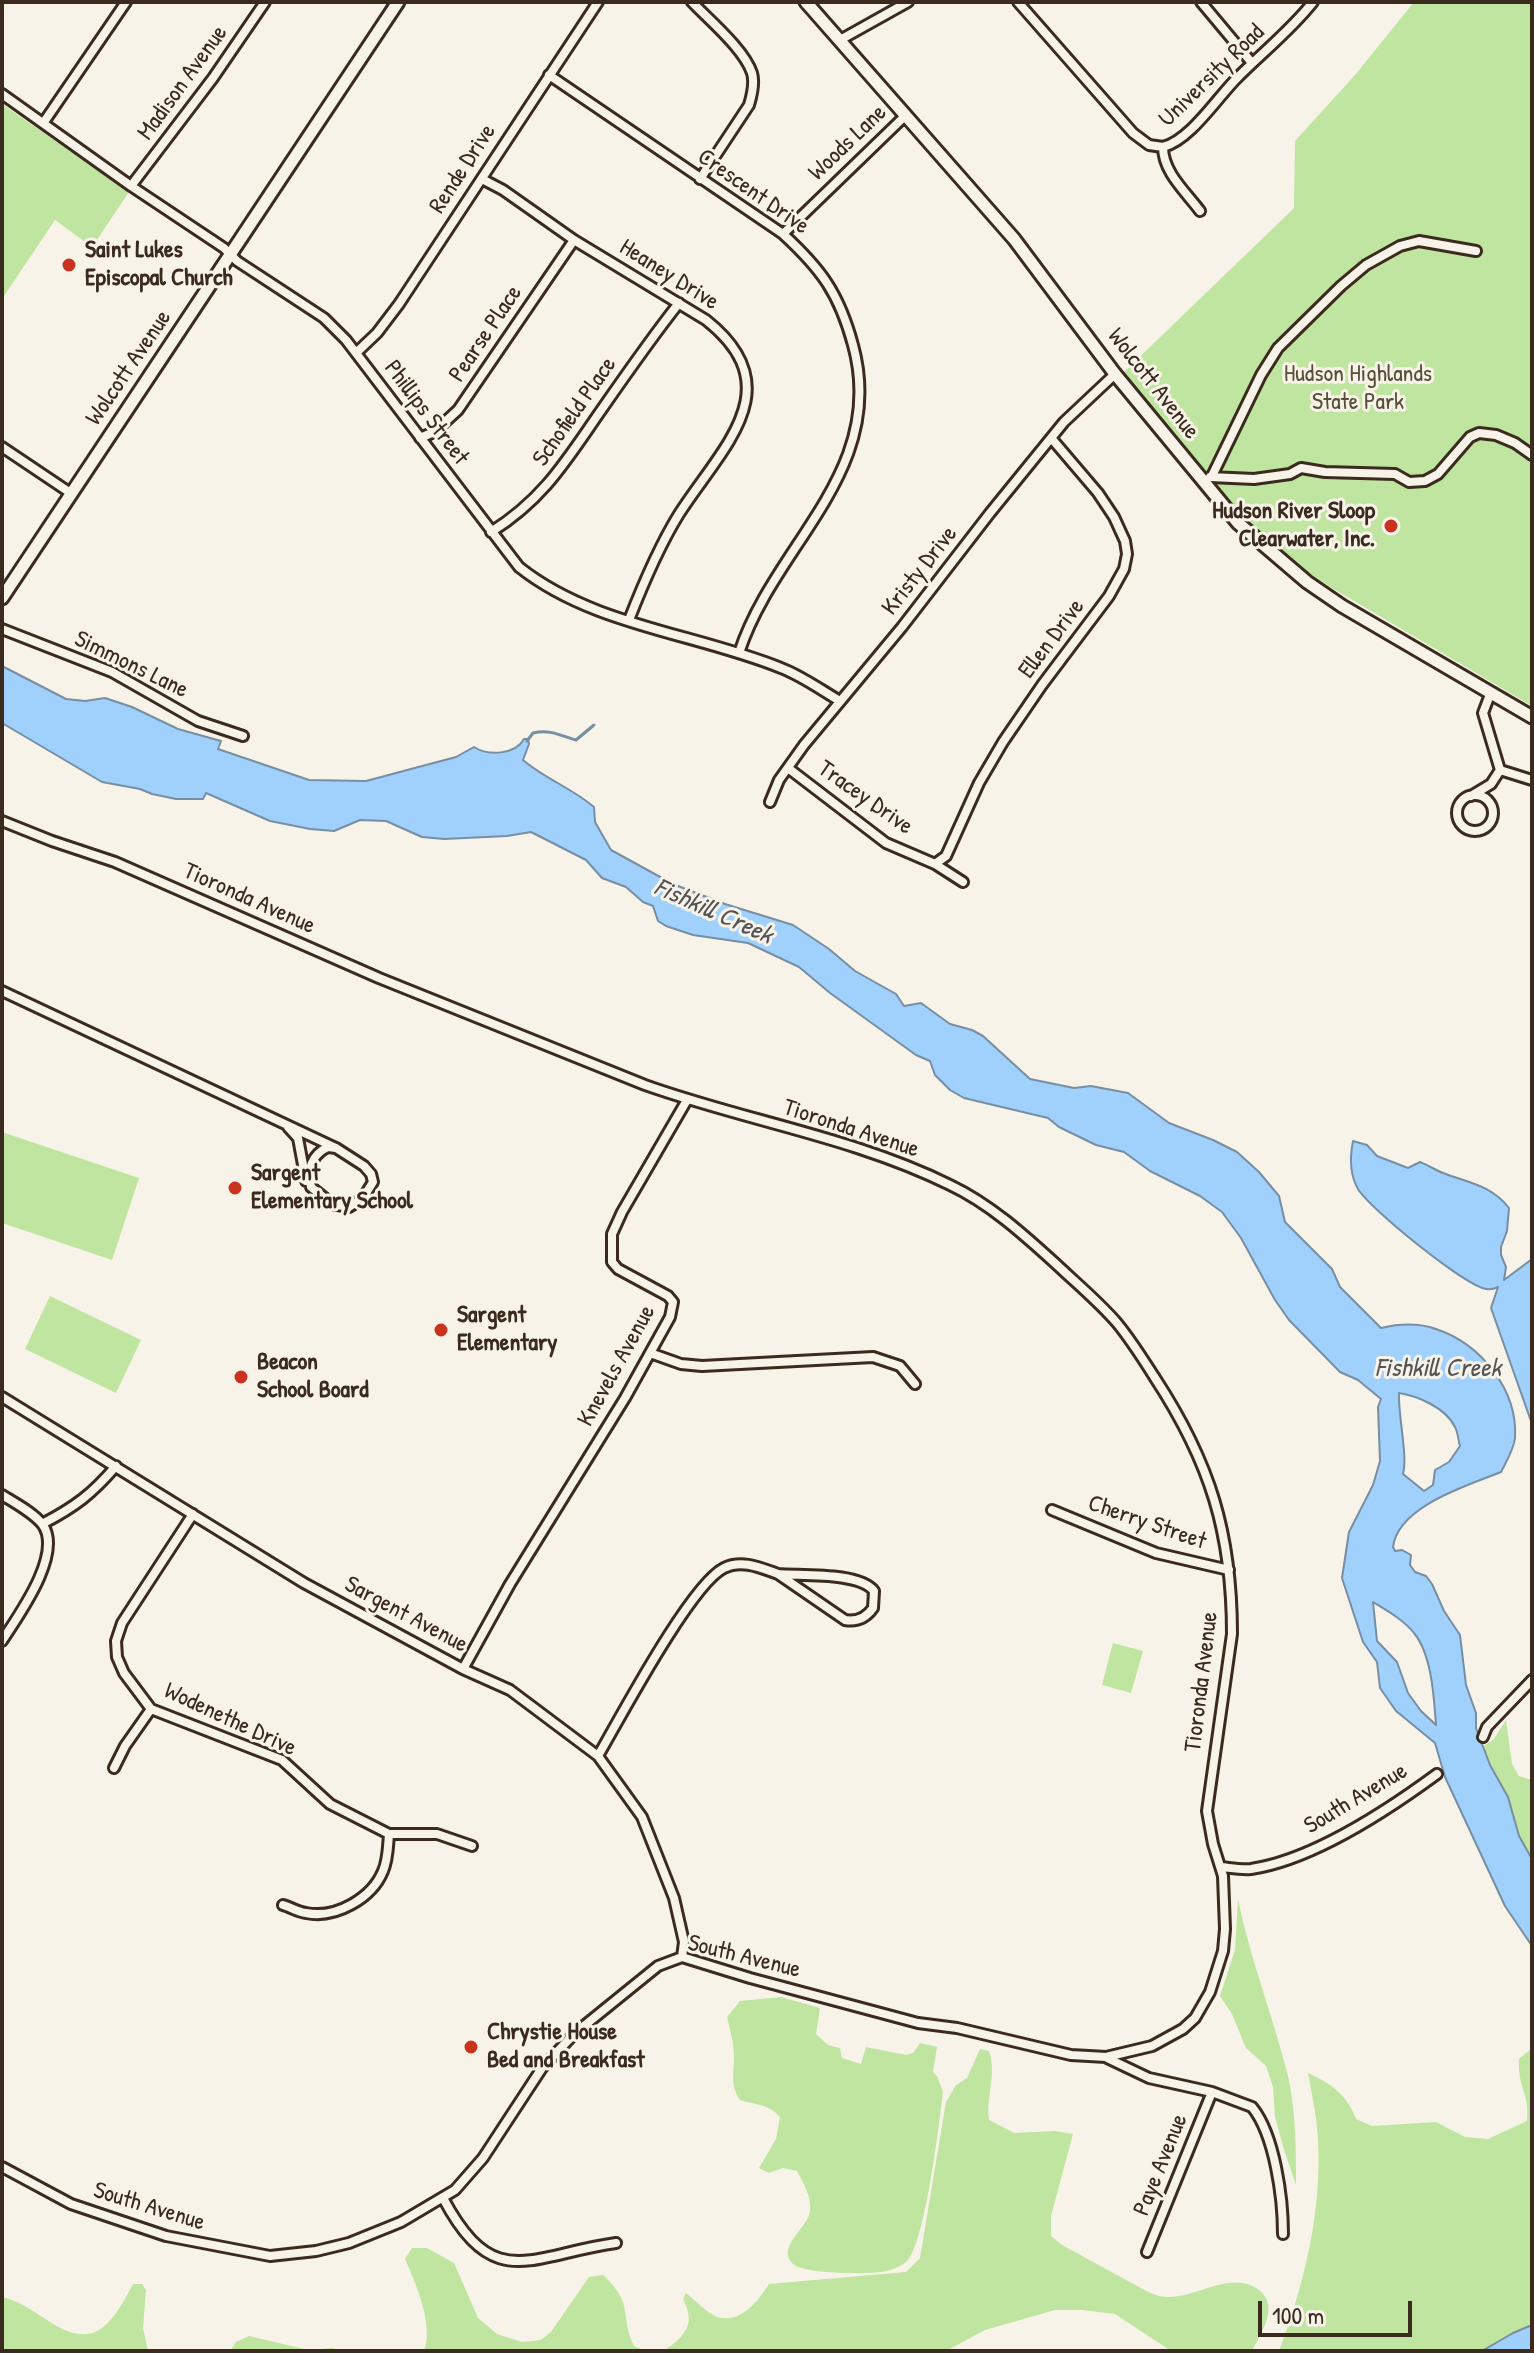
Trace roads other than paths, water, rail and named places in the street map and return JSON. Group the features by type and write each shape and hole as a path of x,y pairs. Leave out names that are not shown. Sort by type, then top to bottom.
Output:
{"main road":[{"name":"Wolcott Avenue","path":"2,597 398,2"},
{"name":"Wolcott Avenue","path":"806,2 1014,239 1115,374 1207,478 1238,523 1307,582 1342,606 1532,717"}],"street":[{"path":"44,122 126,2"},
{"name":"Madison Avenue","path":"131,186 213,78 265,2"},
{"name":"Rende Drive","path":"356,353 377,333 399,304 598,2"},
{"path":"692,2 743,56 752,74 753,92 749,105 700,179"},
{"path":"840,40 908,2"},
{"path":"1018,2 1133,133 1149,145 1163,147"},
{"path":"1201,2 1252,63"},
{"name":"University Road","path":"1200,211 1171,174 1163,160 1163,147 1181,138 1310,6"},
{"name":"Crescent Drive","path":"549,75 783,234 812,260 825,277 845,317 857,360 860,413 854,444 841,475 811,526 760,601 739,653"},
{"name":"Phillips Street","path":"2,94 324,318 346,340 519,567 542,586 568,599 629,620 783,668 840,701"},
{"name":"Woods Lane","path":"783,234 906,115"},
{"name":"Heaney Drive","path":"482,179 725,335 737,351 747,380 747,405 734,436 706,473 655,556 629,620"},
{"name":"Pearse Place","path":"420,438 434,432 458,410 574,240"},
{"path":"1476,251 1419,241 1389,251 1349,279 1278,348 1207,478 1254,479 1290,474 1301,468 1325,472 1395,474 1409,482 1425,481 1438,474 1470,437 1479,433 1496,435 1532,455"},
{"name":"Schofield Place","path":"491,532 519,514 554,479 679,303"},
{"name":"Kristy Drive","path":"770,802 788,768 1064,422 1115,374"},
{"name":"Ellen Drive","path":"935,864 946,856 979,783 1003,742 1109,596 1124,569 1127,554 1125,541 1114,517 1098,493 1052,439"},
{"path":"2,447 72,494"},
{"name":"Simmons Lane","path":"2,629 112,672 198,721 243,736"},
{"path":"1471,796 1483,798 1491,806 1491,818 1479,830 1467,829 1457,816 1459,806 1471,796 1491,784 1500,770 1483,713 1491,692"},
{"name":"Tracey Drive","path":"788,768 886,843 935,864 963,882"},
{"path":"1500,770 1532,780"},
{"name":"Tioronda Avenue","path":"2,821 115,862 379,978 687,1100 876,1153 981,1201 1026,1237 1117,1323 1183,1420 1215,1495 1229,1570 1232,1634 1207,1811 1221,1867"},
{"path":"2,991 285,1123 336,1148 371,1174 373,1182 370,1190 357,1204 343,1208 332,1204 311,1187 304,1178 298,1138 285,1123"},
{"name":"Knevels Avenue","path":"463,1669 510,1584 670,1317 673,1302 668,1296 618,1269 612,1262 610,1250 612,1234 622,1212 687,1100"},
{"path":"311,1187 309,1168 314,1159 328,1147 336,1148"},
{"path":"650,1353 681,1364 702,1366 873,1357 900,1366 915,1384"},
{"name":"Sargent Avenue","path":"2,1397 304,1583 463,1669 510,1690 598,1756 642,1817 674,1898 684,1942 682,1957"},
{"path":"42,1524 93,1493 116,1466"},
{"path":"2,1495 42,1524 47,1547 33,1593 2,1641"},
{"name":"Cherry Street","path":"1052,1510 1156,1553 1229,1570"},
{"name":"Wodenethe Drive","path":"193,1514 122,1623 116,1641 117,1657 124,1673 151,1709 282,1760 330,1804 389,1834"},
{"path":"598,1756 680,1618 716,1573 725,1567 742,1564 778,1574 853,1579 868,1583 874,1591 873,1608 863,1619 845,1620 778,1574"},
{"path":"1483,1737 1487,1727 1532,1680"},
{"path":"114,1768 151,1709"},
{"name":"South Avenue","path":"2,2167 71,2204 166,2236 247,2254 270,2256 316,2251 349,2243 401,2222 443,2198 474,2169 542,2068 574,2034 658,1966 682,1957 918,2023 957,2028 1071,2055 1106,2057 1152,2046 1183,2029 1195,2018 1210,1992 1223,1951 1225,1929 1221,1867 1257,1868 1308,1852 1381,1811 1437,1774"},
{"path":"283,1905 306,1913 324,1913 343,1908 365,1895 384,1870 389,1834 437,1834 472,1846"},
{"path":"1106,2057 1149,2078 1212,2092 1240,2101 1256,2112 1275,2169 1283,2211 1283,2234"},
{"name":"Paye Avenue","path":"1147,2252 1212,2092"},
{"path":"443,2198 466,2235 487,2255 497,2259 526,2261 616,2243"}],"water":[{"name":"Fishkill Creek","path":"2,666 66,699 85,701 105,698 132,707 178,729 221,741 218,749 309,780 366,781 456,757 474,747 494,753 508,751 528,739 523,760 594,807 595,822 611,850 673,884 793,925 855,971 896,994 904,1006 921,1003 950,1024 983,1036 1030,1079 1074,1088 1091,1086 1128,1093 1169,1123 1237,1152 1279,1196 1285,1222 1332,1269 1340,1287 1381,1328 1423,1326 1452,1336 1482,1357 1494,1371 1510,1403 1515,1438 1501,1472 1454,1491 1421,1509 1407,1520 1393,1547 1395,1551 1402,1550 1411,1555 1410,1565 1432,1584 1444,1611 1460,1635 1466,1685 1476,1713 1476,1728 1490,1765 1508,1797 1519,1836 1532,1859 1532,1946 1505,1906 1445,1777 1435,1743 1396,1711 1380,1688 1377,1662 1363,1642 1342,1578 1349,1532 1373,1485 1380,1461 1378,1407 1381,1399 1358,1380 1340,1372 1289,1320 1241,1238 1222,1212 1200,1196 1150,1171 1124,1152 1096,1145 1059,1127 1048,1118 964,1098 950,1090 935,1075 930,1061 916,1055 799,967 748,943 693,935 666,926 658,921 653,906 643,902 626,887 602,878 586,860 531,832 444,839 422,837 386,821 360,820 334,831 270,821 206,793 203,799 176,799 102,782 2,723","holes":["1399,1393 1423,1400 1438,1409 1451,1420 1457,1431 1460,1446 1449,1462 1435,1470 1433,1485 1424,1491 1403,1474","1373,1602 1405,1624 1420,1642 1431,1677 1436,1725 1408,1693 1397,1662 1377,1641"]},
{"path":"1353,1141 1367,1145 1377,1156 1408,1168 1420,1162 1479,1186 1495,1194 1509,1208 1507,1231 1501,1247 1506,1267 1504,1280 1532,1259 1532,1424 1491,1308 1498,1287 1486,1289 1458,1274 1418,1245 1366,1199 1353,1178"},
{"path":"1532,2325 1532,2351 1482,2351 1513,2333"}],"waterway":[{"path":"527,741 533,733 545,732 576,740 594,725"}],"place":[{"name":"Saint Lukes Episcopal Church","path":"69,265"},
{"name":"Hudson River Sloop Clearwater, Inc.","path":"1391,526"},
{"name":"Sargent Elementary School","path":"235,1188"},
{"name":"Sargent Elementary","path":"441,1330"},
{"name":"Beacon School Board","path":"241,1377"},
{"name":"Chrystie House Bed and Breakfast","path":"471,2047"}],"park label":[{"name":"Hudson Highlands State Park","path":"1358,389"}]}
